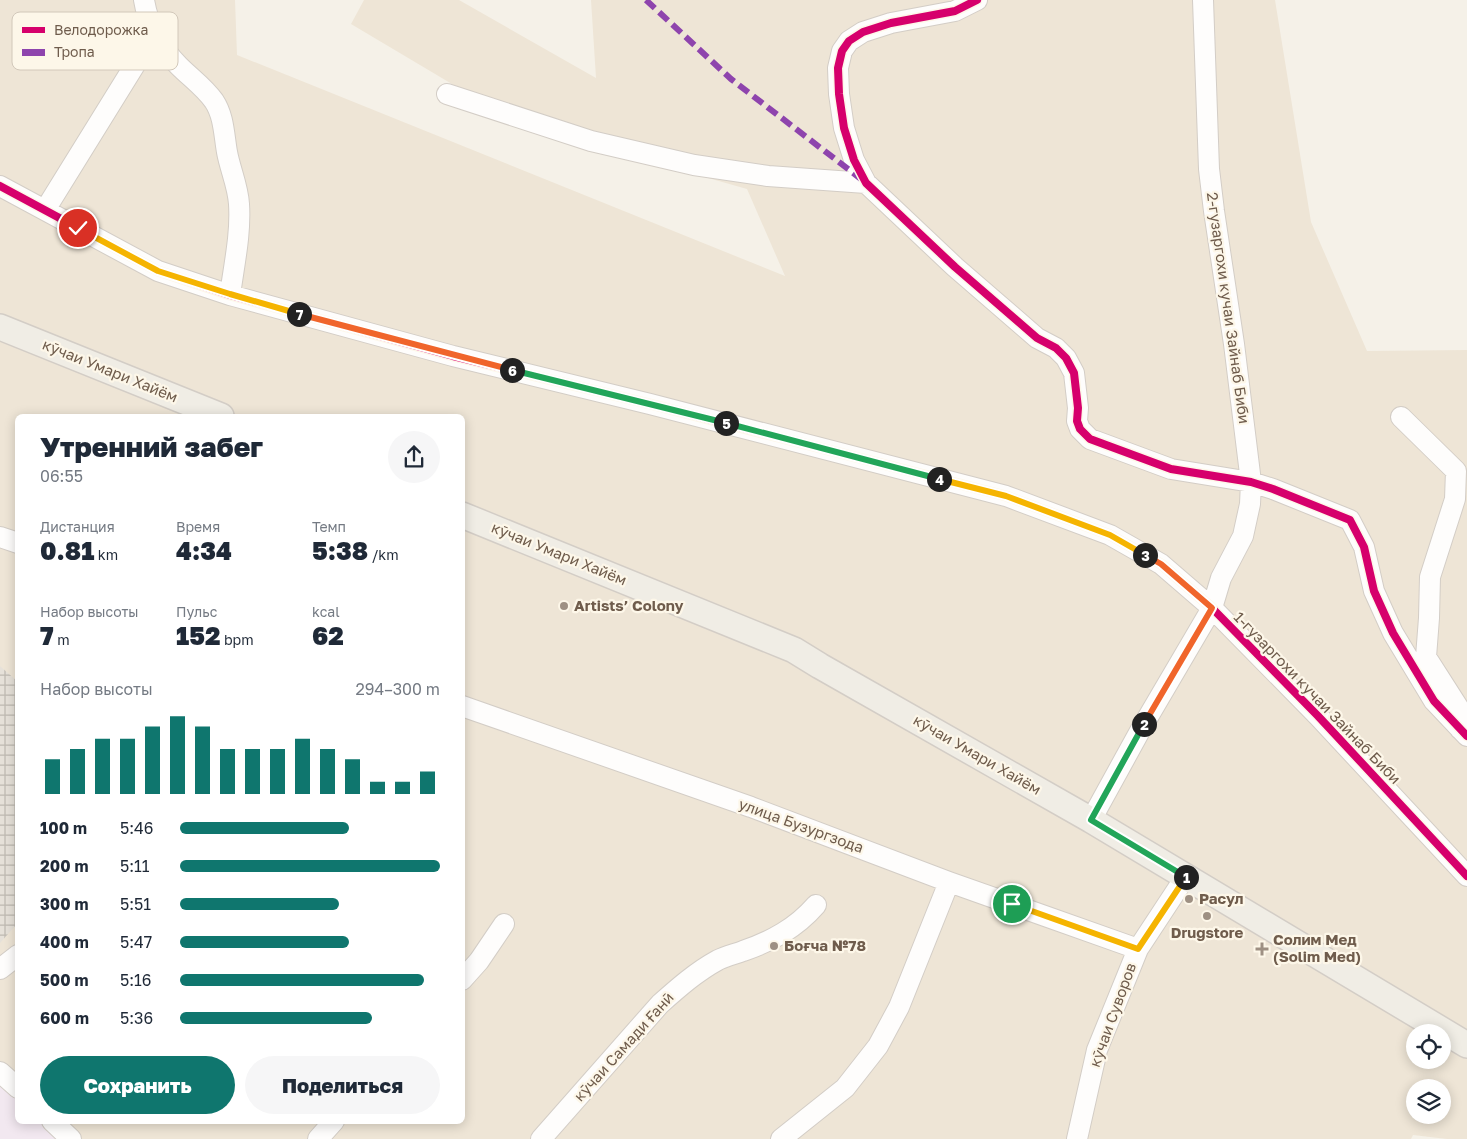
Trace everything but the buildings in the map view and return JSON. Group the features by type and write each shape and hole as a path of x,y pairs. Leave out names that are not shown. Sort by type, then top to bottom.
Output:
{"main road":[{"name":"кӯчаи Умари Хайём","path":"0,326 215,414"},
{"name":"кӯчаи Умари Хайём","path":"465,516 794,650 1091,820 1467,1045"}],"street":[{"path":"144,0 148,12"},
{"path":"977,0 955,11 891,23 862,32 849,41 842,51 838,68 839,94 844,128 854,160 866,183 955,267 1037,338 1056,348 1066,358 1074,373 1078,408 1077,421 1080,429 1090,439 1171,469 1251,482 1350,520 1364,547 1374,591 1393,633 1434,701 1464,733"},
{"name":"2-гузаргохи кучаи Зайнаб Биби","path":"1091,820 1141,729 1212,608 1221,578 1243,536 1250,504 1251,482 1234,344 1209,169 1203,0"},
{"path":"178,65 203,86 215,103 221,116 239,203 238,236 230,294"},
{"path":"45,210 132,70"},
{"path":"447,94 591,141 694,165 768,176 866,183"},
{"name":"1-гузаргохи кучаи Зайнаб Биби","path":"0,186 158,271 230,294 444,353 660,406 1006,496 1110,535 1161,564 1212,608 1318,716 1467,876"},
{"path":"1401,417 1456,470 1455,499 1430,577 1426,657 1460,710 1464,733"},
{"path":"0,537 15,542"},
{"name":"улица Бузургзода","path":"465,707 752,807 950,882 1138,949"},
{"name":"кӯчаи Суворов","path":"1077,1139 1097,1050 1138,949 1186,876"},
{"path":"781,1139 845,1088 878,1046 899,1007 950,882"},
{"name":"кӯчаи Самади Ғанӣ","path":"541,1139 654,1010 675,990 699,971 720,959 767,942 791,929 807,916 816,905"},
{"path":"465,977 479,961 504,924"},
{"path":"0,969 15,957"},
{"path":"0,1072 15,1085"},
{"path":"55,1124 71,1139"},
{"path":"318,1139 331,1124"}],"shaded area":[{"path":"0,0 235,0 237,55 785,276 747,189 521,125 351,24 364,0 459,0 596,78 591,0 1275,0 1311,222 1367,351 1467,350 1467,1139 1413,1135 1411,1139 0,1139"},
{"path":"0,666 15,679 15,926 0,943"},
{"path":"0,1077 15,1091 15,1124 51,1124 68,1139 0,1139"}],"marked path":[{"path":"646,0 731,79 861,179"}],"cycle path":[{"path":"977,0 955,11 891,23 863,32 849,41 842,51 838,68 839,94 844,128 854,160 866,183 955,267 1037,338 1056,348 1066,358 1074,373 1078,408 1077,421 1080,429 1090,439 1171,469 1251,482 1350,520 1364,547 1374,591 1393,633 1434,701 1467,736"},
{"path":"0,186 158,271 230,295 453,356 650,404 1006,496 1110,535 1161,564 1212,608 1318,716 1467,876"}],"place":[{"name":"Artists’ Colony","path":"564,606"},
{"name":"Расул","path":"1189,899"},
{"name":"Drugstore","path":"1207,916"},
{"name":"Боғча №78","path":"774,946"},
{"name":"Солим Мед (Solim Med)","path":"1262,949"}],"route":[{"path":"78,228 158,271 265,305 453,356 650,404 1006,496 1110,535 1161,564 1212,608 1141,729 1091,820 1186,876 1138,949 1012,904"}]}
